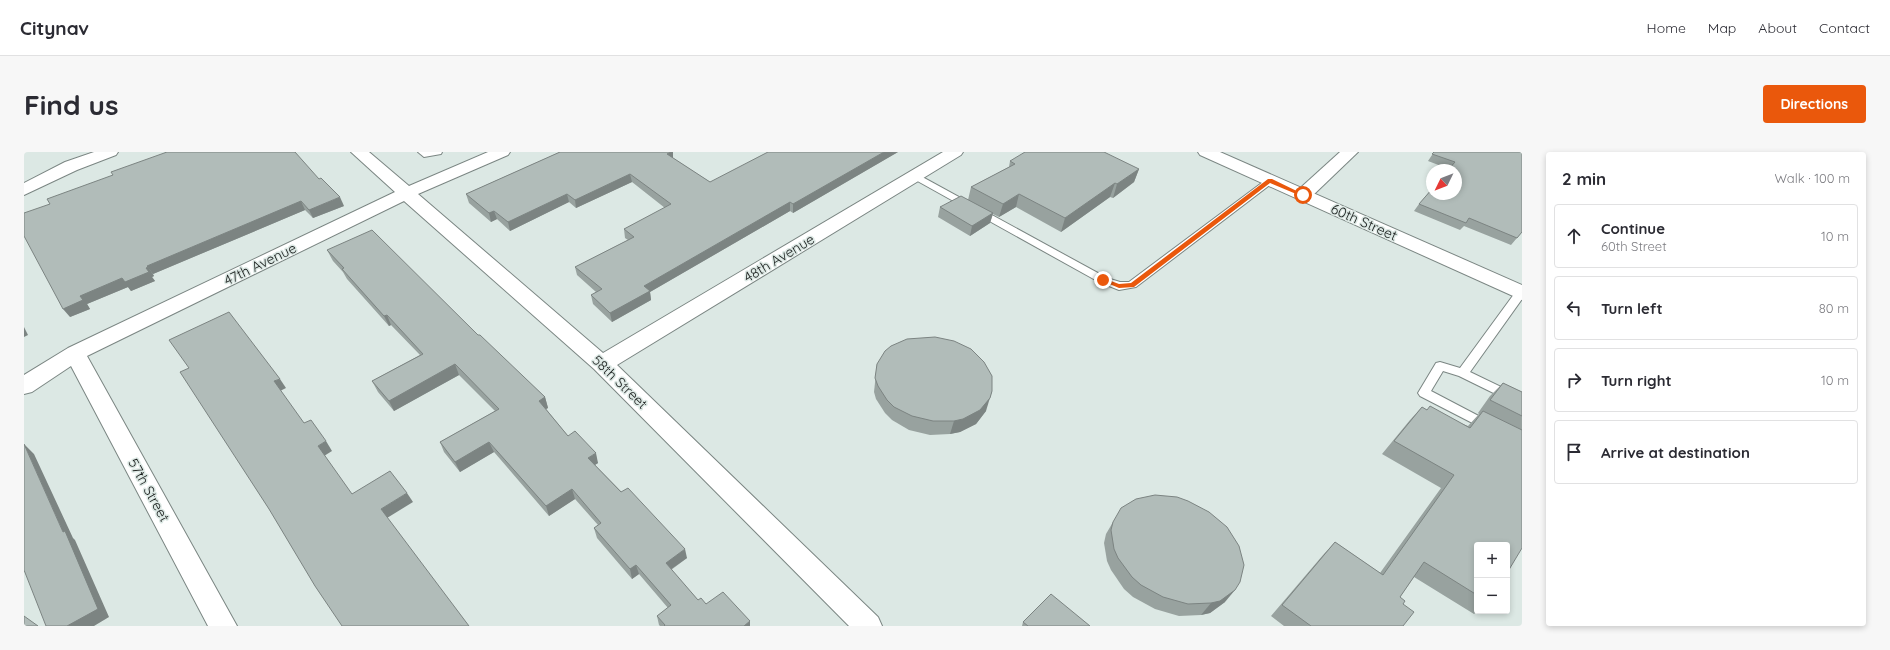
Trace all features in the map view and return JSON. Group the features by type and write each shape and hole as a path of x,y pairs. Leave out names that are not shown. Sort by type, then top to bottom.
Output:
{"street":[{"path":"24,190 70,166 110,152"},
{"name":"58th Street","path":"359,152 602,364 868,626"},
{"name":"47th Avenue","path":"24,386 75,353 407,193 502,152"},
{"name":"48th Avenue","path":"602,364 955,152"},
{"name":"60th Street","path":"1206,152 1522,293"},
{"path":"1303,195 1350,152"},
{"name":"57th Street","path":"75,353 223,626"}],"lane":[{"path":"422,152 424,154 434,154 438,152"},
{"path":"915,176 1103,280 1119,286 1132,285 1270,180"},
{"path":"1464,373 1522,293"},
{"path":"1501,433 1424,393 1440,366 1464,373 1522,402"}],"building":[{"path":"167,152 295,152 319,179 321,178 340,197 309,210 301,201 147,266 148,267 146,268 149,272 125,282 122,278 80,296 83,300 63,309 24,236 24,213 50,204 47,199 113,175 111,172"},
{"path":"560,152 671,152 667,154 710,182 768,152 884,152 793,204 790,202 644,286 650,291 610,313 591,295 602,289 575,267 634,237 624,229 671,204 630,174 575,200 567,194 508,222 494,211 489,213 466,194"},
{"path":"1025,152 1104,152 1139,169 1117,184 1115,183 1065,218 1019,194 1003,204 971,187 1015,164 1010,161"},
{"path":"1434,152 1522,152 1522,232 1517,238 1469,218 1466,223 1419,204 1426,196 1426,200 1462,200 1462,164 1453,164 1455,162 1432,154"},
{"path":"961,196 993,213 972,226 940,207"},
{"path":"372,230 478,335 480,335 545,397 539,401 568,436 575,431 596,453 588,458 621,492 628,488 685,549 666,563 698,600 701,598 706,604 723,592 750,621 744,626 664,626 665,625 657,616 671,605 636,565 630,569 594,528 601,523 572,489 546,506 489,442 455,462 440,442 499,409 455,364 389,401 372,381 423,354 387,315 384,316 327,250"},
{"path":"229,312 280,379 274,381 304,423 311,420 326,441 318,446 352,494 390,471 407,493 381,509 469,626 342,626 315,586 269,509 180,372 189,368 169,340"},
{"path":"935,337 954,341 971,349 984,362 992,376 992,391 990,398 980,410 963,419 954,421 933,421 912,416 894,407 887,400 875,378 877,364 885,351 891,346 907,339"},
{"path":"1503,383 1522,392 1522,416 1490,400"},
{"path":"1430,406 1470,428 1483,411 1522,430 1522,548 1510,568 1510,542 1474,542 1474,593 1424,562 1400,597 1405,601 1403,604 1414,612 1403,626 1311,626 1282,605 1335,542 1383,575 1454,475 1394,441 1422,407 1427,410"},
{"path":"24,444 63,532 65,531 98,609 67,626 46,626 24,570"},
{"path":"1155,495 1177,497 1209,512 1227,527 1239,546 1244,565 1240,582 1235,590 1220,601 1188,604 1163,597 1141,585 1132,577 1118,558 1114,549 1111,530 1113,522 1121,508 1136,499"},
{"path":"1051,594 1090,626 1028,626 1023,622"},
{"path":"24,616 38,626 24,626"}],"route":[{"path":"1103,280 1119,286 1132,285 1270,180 1303,195"}]}
